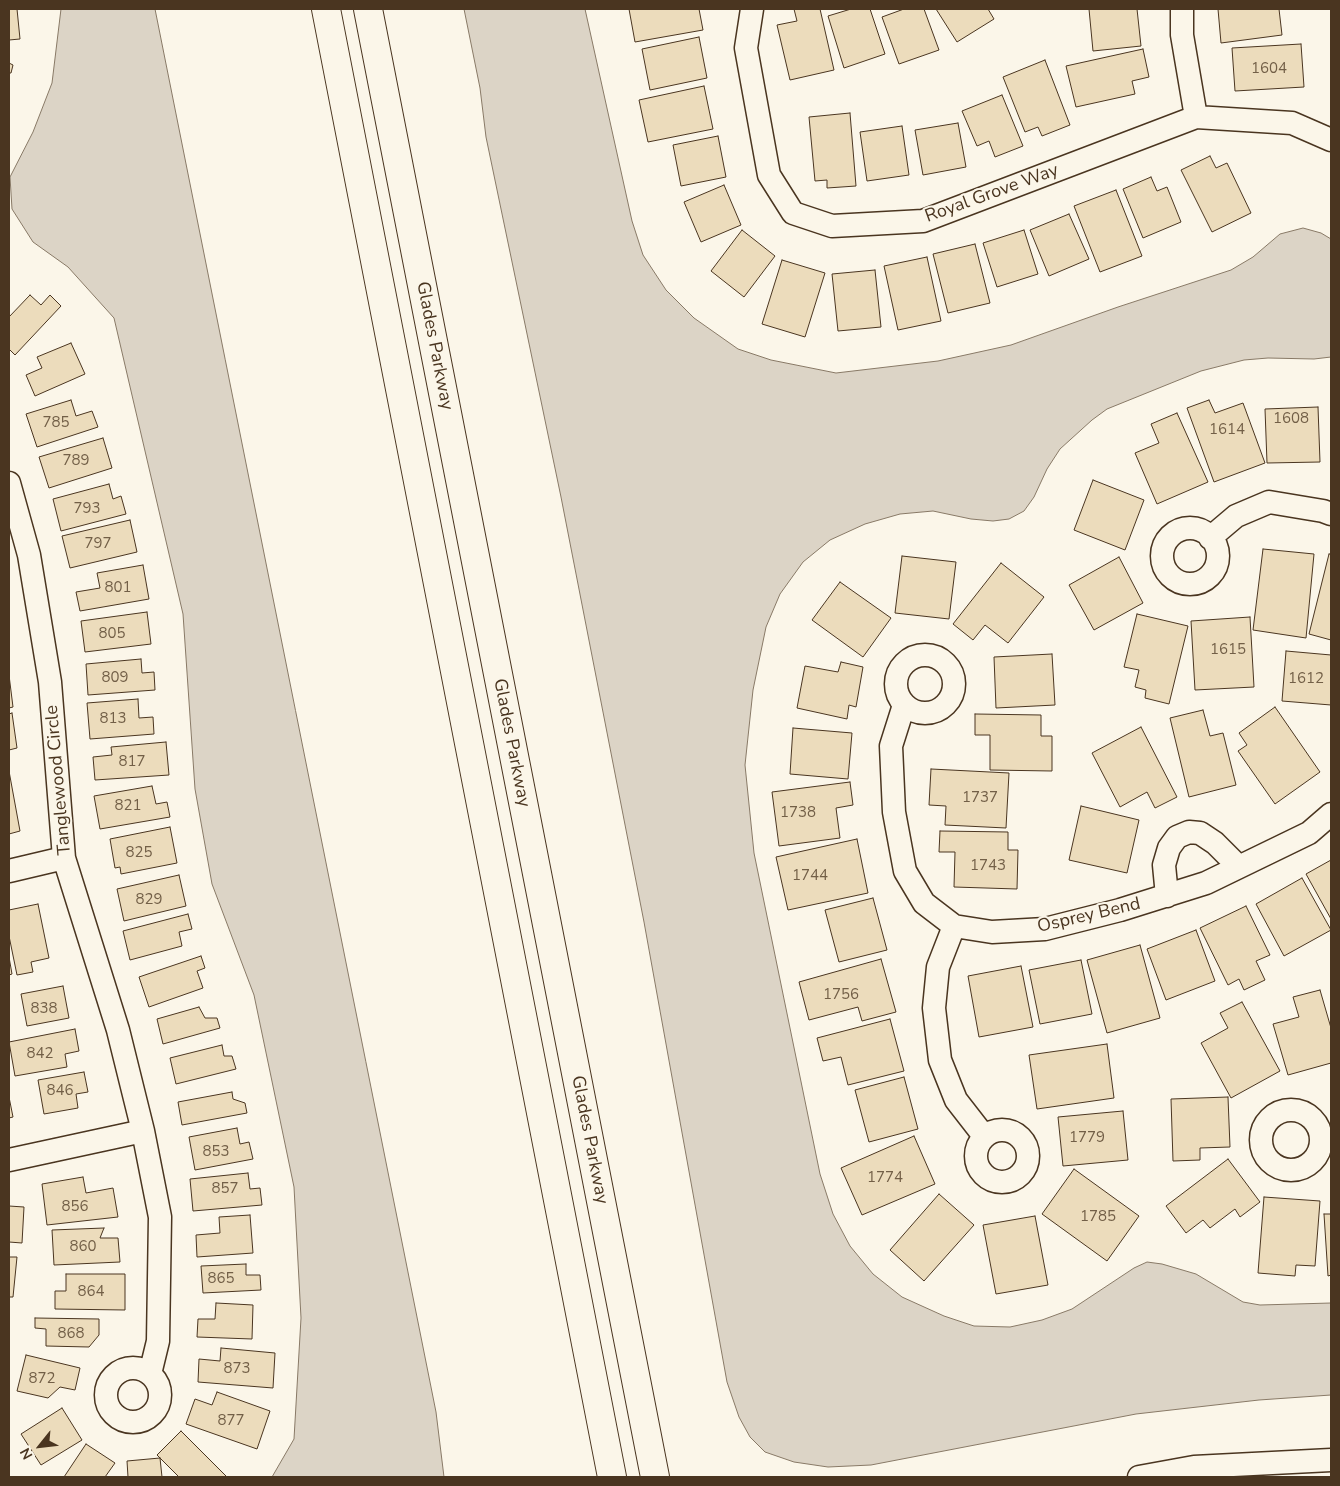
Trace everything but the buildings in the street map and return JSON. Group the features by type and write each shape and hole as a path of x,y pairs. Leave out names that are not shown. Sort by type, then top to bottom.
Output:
{"main road":[{"path":"326,9 612,1477"},
{"name":"Glades Parkway","path":"368,9 655,1477"}],"street":[{"name":"Royal Grove Way","path":"750,9 746,48 770,176 793,213 832,226 923,221 1196,117 1292,123 1331,140"},
{"path":"1182,9 1182,35 1196,117"},
{"name":"Tanglewood Circle","path":"9,483 29,555 50,682 64,858 118,1030 143,1131 160,1217 158,1341 150,1374"},
{"path":"1210,538 1236,516 1269,502 1331,514"},
{"name":"Osprey Bend","path":"904,705 891,746 894,812 905,871 924,903 954,926 992,932 1045,929 1120,910 1206,883 1309,833 1331,814"},
{"path":"1167,896 1164,865 1169,848 1177,838 1189,832 1200,833 1215,843 1240,867"},
{"path":"9,871 64,858"},
{"path":"954,926 938,967 934,1008 940,1060 956,1100 984,1136"},
{"path":"9,1160 143,1131"},
{"path":"1139,1477 1194,1467 1331,1460"}],"shaded area":[{"path":"61,9 155,9 436,1412 444,1477 272,1477 294,1439 301,1318 294,1187 254,995 212,884 195,789 183,614 114,318 68,267 33,242 12,209 10,177 33,132 52,83"},
{"path":"464,9 585,9 632,221 643,255 666,290 694,318 738,349 771,360 836,373 938,361 1011,345 1231,270 1253,257 1280,234 1303,228 1321,233 1331,239 1331,357 1244,360 1201,371 1107,409 1060,449 1047,469 1034,497 1024,511 1009,519 993,521 971,519 933,511 900,514 865,524 830,540 803,562 780,594 766,627 753,690 745,765 754,853 820,1174 833,1214 850,1246 873,1274 902,1297 944,1316 974,1326 1010,1327 1042,1320 1072,1309 1134,1268 1147,1262 1162,1264 1196,1274 1243,1302 1260,1305 1331,1303 1331,1395 1259,1400 1136,1414 871,1465 828,1467 794,1462 765,1452 750,1437 739,1417 727,1382 644,922 561,497 486,137 480,88"}]}
